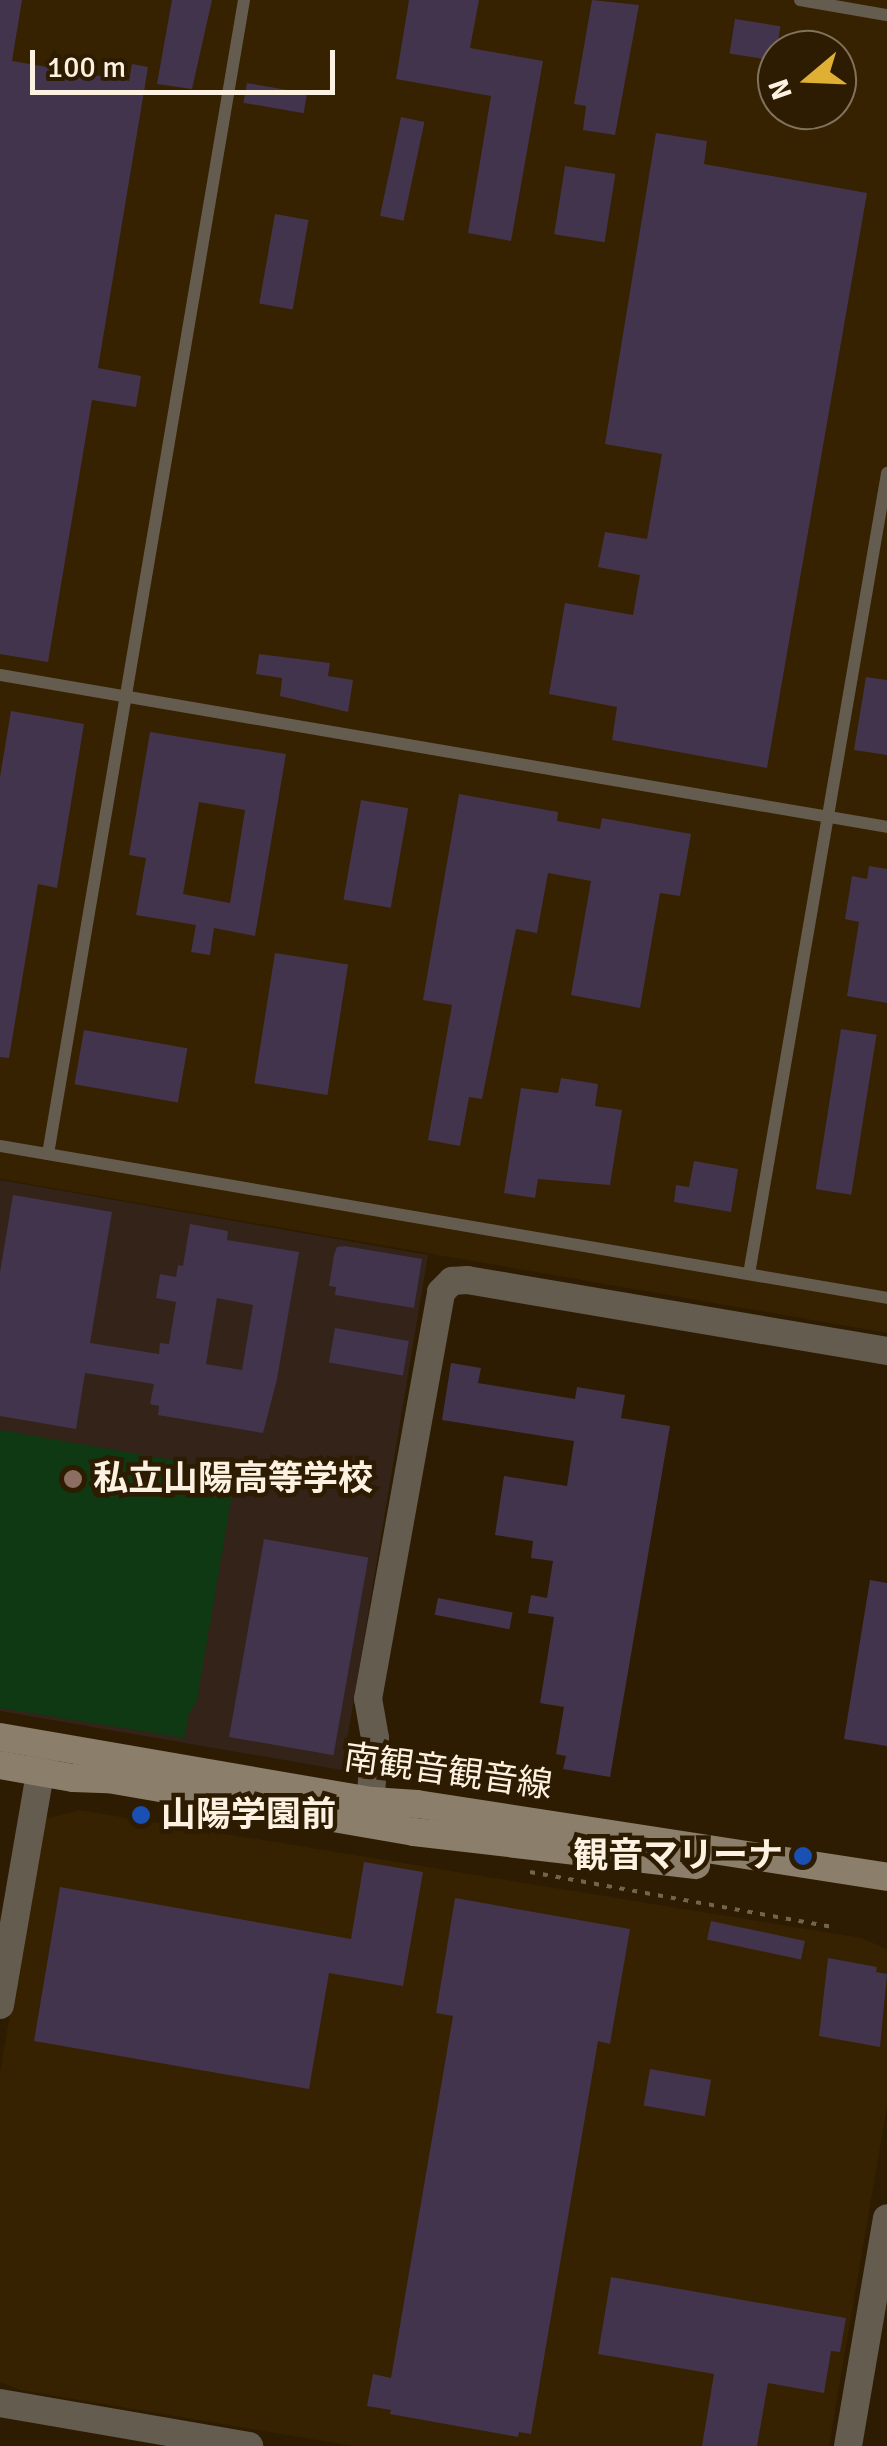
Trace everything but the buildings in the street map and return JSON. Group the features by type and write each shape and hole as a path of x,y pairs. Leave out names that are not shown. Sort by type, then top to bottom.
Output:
{"main road":[{"name":"南観音観音線","path":"0,1737 42,1758 108,1779 370,1812 887,1889"},
{"name":"南観音観音線","path":"0,1765 42,1758"},
{"name":"南観音観音線","path":"370,1812 417,1804 887,1877"}],"street":[{"path":"370,1812 374,1738 368,1699 442,1292 452,1281 466,1280 887,1351"},
{"path":"0,2005 42,1758"},
{"path":"848,2446 887,2218"},
{"path":"0,2403 248,2446"}],"lane":[{"path":"48,1154 244,0"},
{"path":"800,0 887,15"},
{"path":"749,1274 887,474"},
{"path":"0,675 887,827"},
{"path":"0,1146 887,1298"}],"shaded area":[{"path":"0,0 887,0 887,1333 0,1179"},
{"path":"0,1180 428,1255 342,1770 0,1711"},
{"path":"79,1810 862,1938 887,1949 887,2107 829,2446 352,2446 20,2390 0,2382 0,2072 41,1832 46,1819"}],"green space":[{"path":"0,1430 236,1471 197,1700 188,1716 185,1738 0,1708"}],"place":[{"name":"私立山陽高等学校","path":"73,1479"},
{"name":"山陽学園前","path":"141,1815"},
{"name":"観音マリーナ","path":"803,1856"}]}
